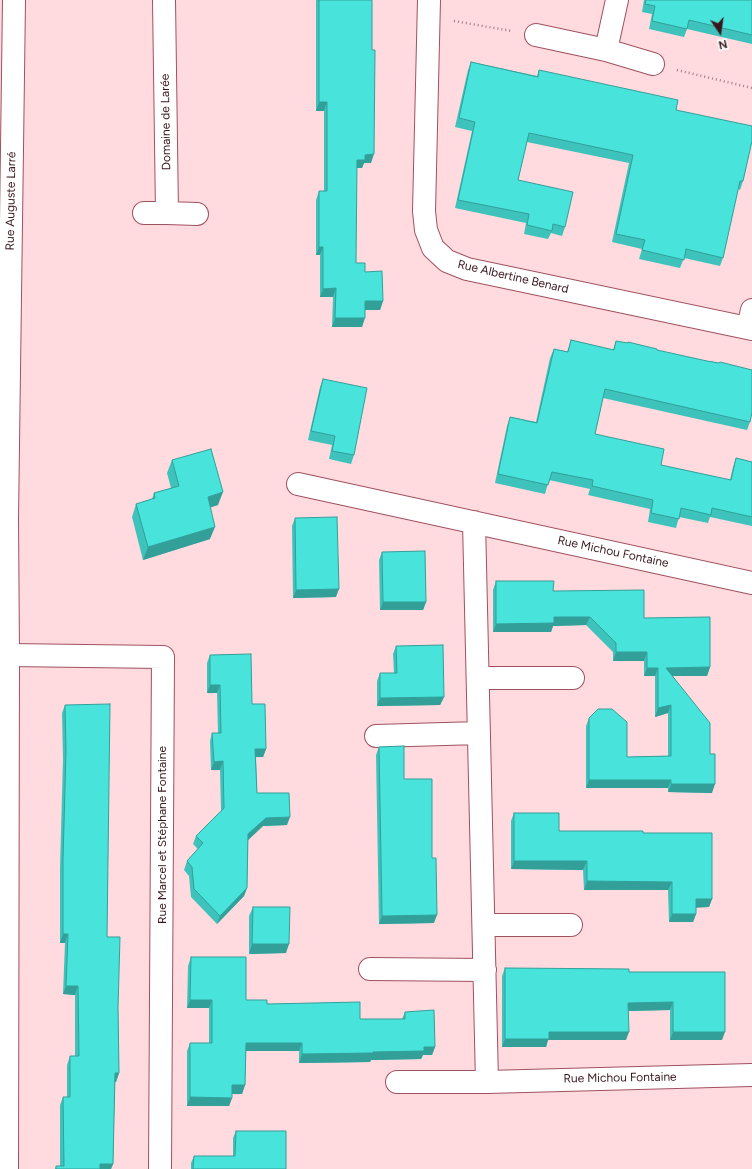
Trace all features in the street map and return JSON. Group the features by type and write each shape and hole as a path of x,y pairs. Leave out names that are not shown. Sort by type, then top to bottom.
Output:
{"street":[{"name":"Rue Auguste Larré","path":"7,1169 8,655 6,519 14,0"},
{"name":"Domaine de Larée","path":"164,0 167,213"},
{"path":"606,50 617,0"},
{"name":"Rue Albertine Benard","path":"429,9 424,211 426,230 433,248 442,257 447,261 467,269 751,322"},
{"path":"536,35 606,50 653,64"},
{"path":"144,213 197,214"},
{"name":"Rue Michou Fontaine","path":"298,484 752,583"},
{"path":"474,522 487,1082"},
{"name":"Rue Marcel et Stéphane Fontaine","path":"8,655 163,656 160,1169"},
{"path":"478,678 573,678"},
{"path":"376,736 479,733"},
{"path":"484,925 570,925"},
{"path":"370,969 485,970"},
{"name":"Rue Michou Fontaine","path":"397,1082 487,1082 752,1075"}],"path":[{"path":"429,9 536,35"},
{"path":"653,64 752,88"}],"building":[{"path":"319,0 372,0 372,50 375,50 374,154 365,155 365,160 357,160 356,263 365,263 365,272 382,271 383,301 365,301 365,318 335,318 336,288 323,289 323,247 319,247 319,191 327,191 327,102 319,102"},
{"path":"646,0 752,0 752,35 689,20 687,29 652,21 655,6 645,4"},
{"path":"471,62 538,77 539,70 678,100 676,110 752,126 752,141 743,181 740,181 723,258 686,249 684,260 642,250 645,240 616,234 633,155 529,133 518,180 573,192 565,227 553,224 552,231 527,225 529,214 458,200 475,122 459,118"},
{"path":"571,340 614,350 616,341 628,342 657,350 707,361 720,362 752,370 752,412 750,422 605,389 595,434 664,449 661,465 731,480 736,458 752,462 752,517 712,508 711,515 681,508 679,519 651,513 653,500 592,486 593,480 552,472 548,485 498,474 510,417 537,423 554,349 568,352"},
{"path":"323,379 367,388 354,455 332,451 335,436 311,431"},
{"path":"211,449 223,492 208,497 215,527 148,547 136,504 155,498 154,493 179,486 172,460"},
{"path":"337,517 339,589 296,590 295,518"},
{"path":"425,551 426,602 383,602 382,552"},
{"path":"496,581 554,581 553,591 644,590 644,618 710,617 710,667 666,668 710,723 710,754 715,754 715,784 671,784 671,780 589,780 589,718 598,709 612,709 627,722 627,757 671,756 671,705 658,708 658,668 647,668 647,652 616,652 616,643 590,617 554,617 554,623 496,624"},
{"path":"443,645 444,697 380,698 380,673 397,673 396,646"},
{"path":"251,654 252,704 265,704 266,749 255,749 257,793 289,793 290,817 266,818 248,834 247,888 220,916 194,889 192,867 187,861 203,843 196,836 224,808 223,761 214,762 212,733 221,733 220,685 210,685 210,655"},
{"path":"110,704 107,937 120,937 118,1008 119,1073 115,1073 113,1164 100,1164 100,1169 56,1169 56,1166 64,1166 63,1097 70,1097 70,1056 79,1056 78,986 66,986 68,934 63,934 63,859 66,751 65,705"},
{"path":"404,746 404,779 432,779 432,858 436,858 437,915 382,916 379,747"},
{"path":"514,813 559,813 559,831 712,833 712,899 696,899 696,914 672,914 672,882 587,881 587,861 514,861"},
{"path":"253,907 290,907 289,944 252,944"},
{"path":"191,957 246,957 246,1000 267,1000 267,1004 360,1002 360,1019 405,1019 405,1012 434,1010 435,1047 424,1047 424,1051 302,1054 302,1043 246,1043 245,1085 232,1085 232,1098 190,1097 190,1043 212,1043 212,1000 190,1000"},
{"path":"505,968 629,969 629,972 725,972 725,1032 673,1032 673,1002 628,1003 629,1032 549,1032 549,1039 505,1039"},
{"path":"236,1131 286,1131 286,1169 193,1169 194,1156 235,1156"}]}
